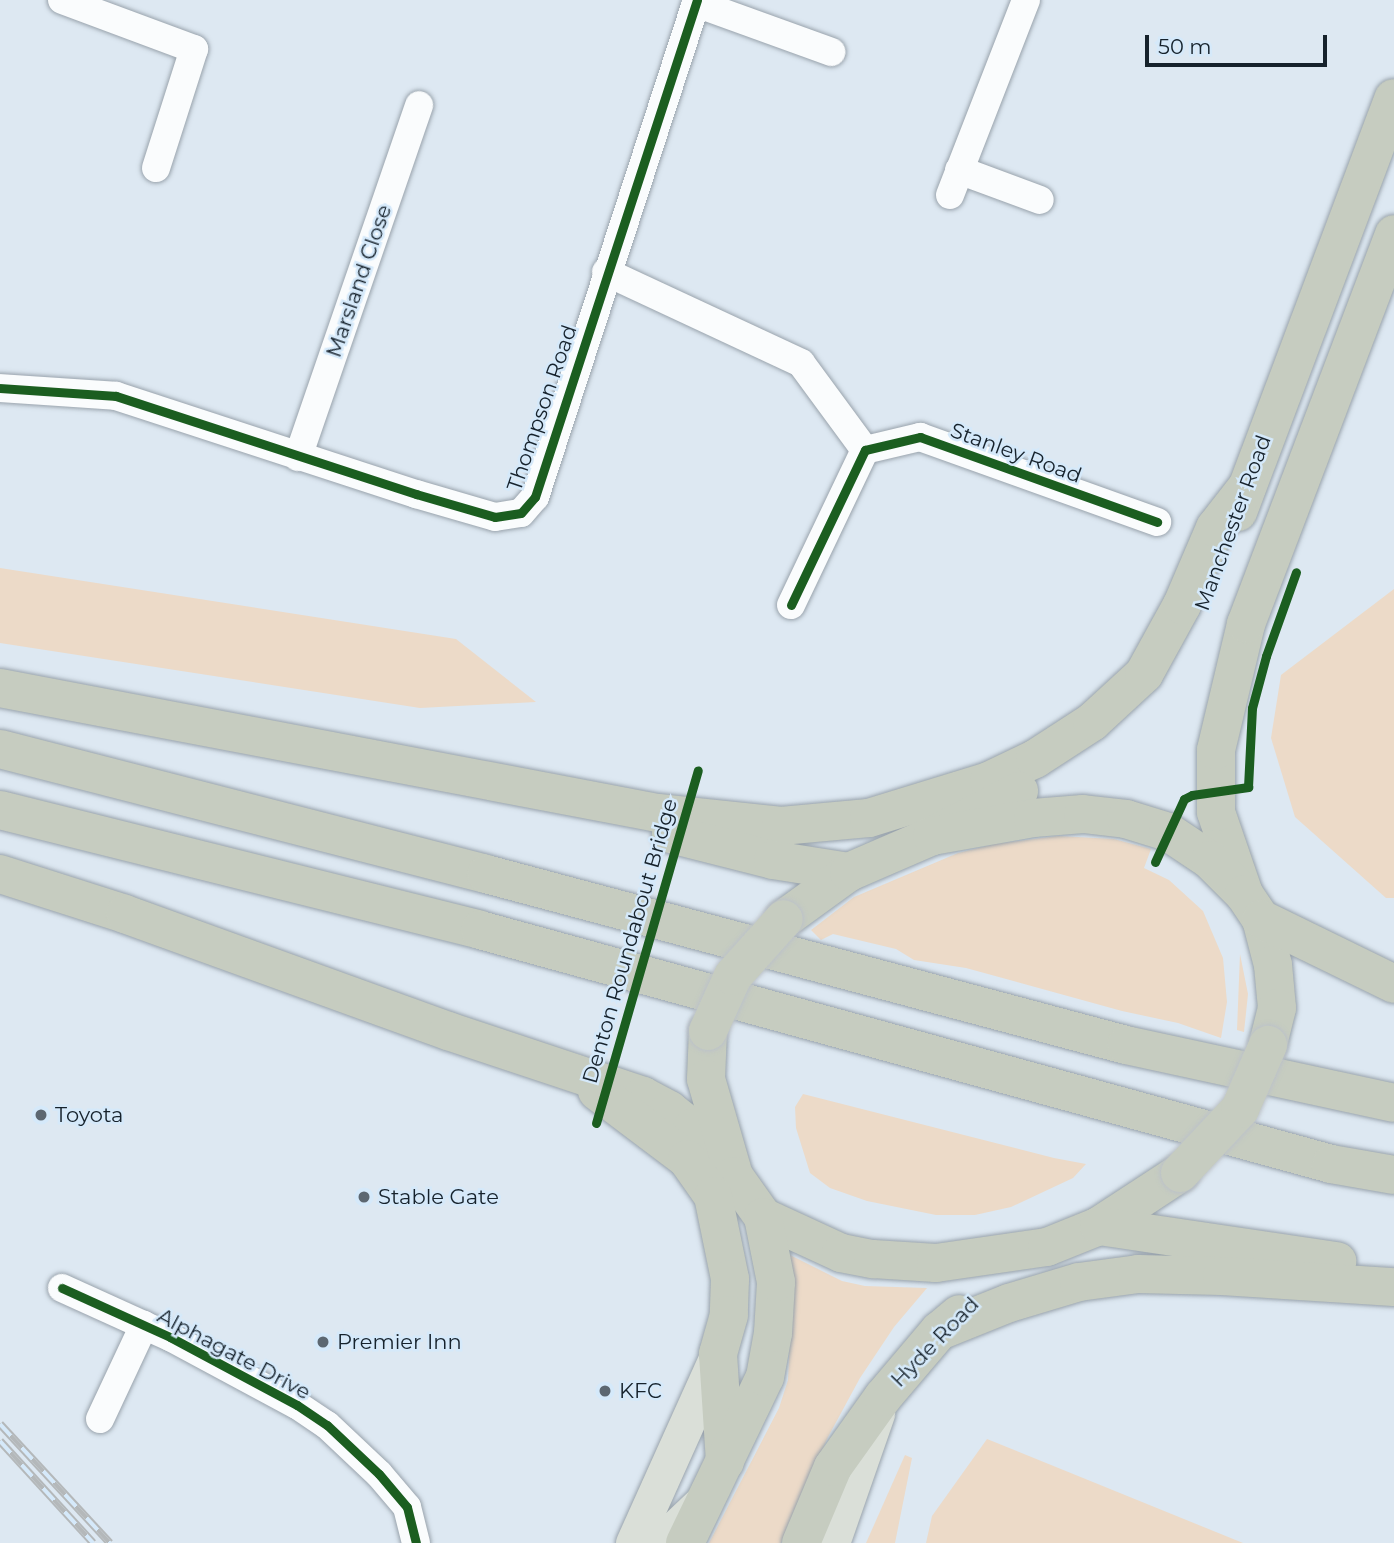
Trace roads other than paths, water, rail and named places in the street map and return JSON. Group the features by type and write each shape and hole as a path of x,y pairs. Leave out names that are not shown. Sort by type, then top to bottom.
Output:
{"highway":[{"name":"Manchester Road","path":"932,836 1043,778 1142,706 1182,656 1394,98"},
{"path":"763,1217 822,1246 873,1259 936,1263 1047,1247 1099,1226 1180,1173 1240,1109 1268,1045 1277,1008 1273,965 1216,812 1216,750 1246,624 1394,234"},
{"path":"777,843 989,781 1035,759 1092,722 1144,674 1182,605 1215,528 1247,487"},
{"path":"0,688 658,813 777,843 849,872"},
{"path":"0,749 473,871 1126,1045 1394,1103"},
{"path":"0,810 480,930 1331,1164 1394,1175"},
{"path":"734,1177 715,1121 706,1079 708,1031 733,976 785,919 849,872 932,836 1033,818 1083,814 1126,819 1168,832 1210,860 1252,906 1328,952 1394,984"},
{"path":"0,874 125,914 577,1075 637,1108 687,1159 713,1196 730,1279 729,1315 718,1354 717,1479"},
{"path":"637,1108 669,1110 692,1128 734,1177 763,1217 776,1282 773,1333 765,1377 685,1543"},
{"path":"1099,1226 1394,1270"},
{"name":"Hyde Road","path":"883,1397 939,1331 986,1290 1047,1247"},
{"path":"939,1331 1009,1303 1079,1282 1157,1274 1394,1287"},
{"path":"801,1543 833,1467 883,1397"}],"main road":[{"path":"633,1543 718,1354"},
{"name":"Hyde Road","path":"832,1543 883,1397"},
{"path":"659,1543 717,1479"}],"street":[{"path":"62,0 194,49 156,168"},
{"path":"1026,0 954,183 1040,200"},
{"path":"697,2 831,52"},
{"name":"Thompson Road","path":"0,388 116,396 298,457 495,517 521,513 535,497 606,272 697,2"},
{"name":"Marsland Close","path":"298,457 419,106"},
{"path":"606,272 801,363 865,450 791,605"},
{"name":"Stanley Road","path":"865,450 920,437 1157,522"},
{"name":"Alphagate Drive","path":"62,1288 144,1325 297,1405 327,1425 379,1474 407,1507 416,1543"},
{"path":"100,1419 144,1325"}],"railway":[{"path":"0,1424 110,1543"},
{"path":"0,1441 93,1543"}],"place":[{"name":"Toyota","path":"41,1115"},
{"name":"Stable Gate","path":"364,1197"},
{"name":"Premier Inn","path":"323,1342"},
{"name":"KFC","path":"605,1391"}]}
